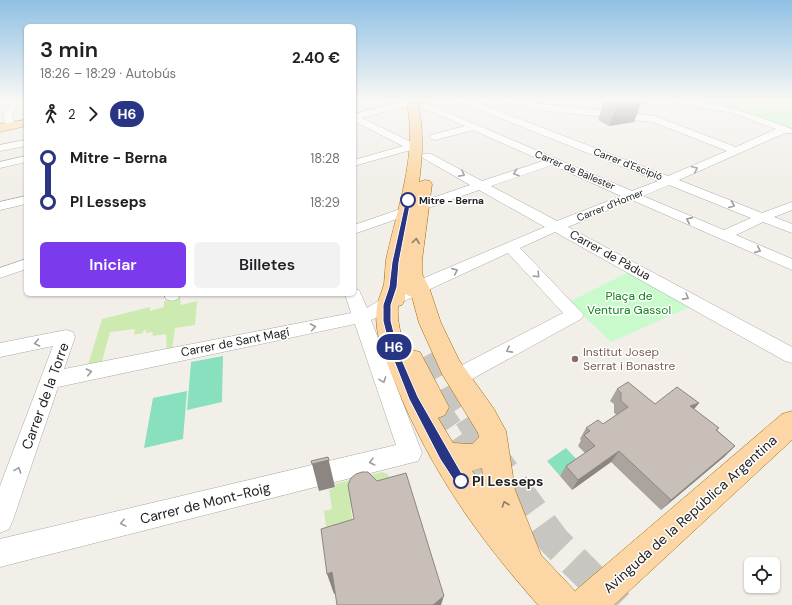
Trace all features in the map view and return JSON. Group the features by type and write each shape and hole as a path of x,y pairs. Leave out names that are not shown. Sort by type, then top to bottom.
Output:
{"main road":[{"path":"426,128 421,152 413,209 394,269 403,291 413,304 418,325 429,354"},
{"path":"403,291 430,323 454,374 492,431 500,490 529,567"},
{"path":"403,291 408,350 436,407"},
{"path":"403,291 387,321 395,353 414,399 444,455 473,499 507,543 563,605"},
{"name":"Avinguda de la República Argentina","path":"587,605 792,423"},
{"path":"444,455 465,459 476,457 483,454 494,441"}],"street":[{"name":"Carrer de Pàdua","path":"376,128 558,226 792,356"},
{"path":"435,138 470,128"},
{"name":"Carrer de Ballester","path":"477,128 553,162 634,195 792,265"},
{"name":"Carrer d'Escipió","path":"536,128 792,229"},
{"path":"681,128 735,150"},
{"name":"Carrer d'Homer","path":"403,291 670,180 735,150 788,130"},
{"path":"0,148 24,144"},
{"path":"356,162 406,148 421,152"},
{"path":"0,165 24,160"},
{"path":"356,229 553,162"},
{"path":"0,206 24,200"},
{"path":"725,235 763,217 792,206"},
{"path":"454,374 465,373 575,315 510,247"},
{"path":"0,272 24,265"},
{"name":"Carrer de Sant Magí","path":"51,380 361,317 377,311 403,291"},
{"path":"354,296 361,317"},
{"name":"Carrer de Mont-Roig","path":"0,553 410,453 361,317"},
{"name":"Carrer de la Torre","path":"0,350 66,337 51,380 5,494 0,520"}],"green space":[{"name":"Plaça de Ventura Gassol","path":"631,271 694,305 611,342 569,302"},
{"path":"180,297 181,305 197,301 195,325 175,328 172,351 167,352 166,334 153,336 152,332 146,333 146,330 143,331 143,333 134,335 135,329 110,332 101,365 87,368 102,319 150,307 150,311 164,307 164,301"},
{"path":"223,356 222,402 187,410 191,362"},
{"path":"187,391 183,439 144,448 153,398"},
{"path":"566,448 580,463 560,476 547,461"},
{"path":"382,472 388,474 395,502 352,506 351,511 356,543 329,551 324,511 332,509 329,490 336,487 335,484"}],"building":[{"path":"628,382 655,404 677,387 699,403 690,406 719,428 716,430 735,446 671,500 619,451 578,480 566,466 595,446 584,435 590,431 586,428 598,420 603,424 628,407 621,401 621,393 617,389"},
{"path":"328,457 329,460 312,464 311,461"},
{"path":"362,472 368,472 377,481 406,473 444,596 433,605 337,605 332,572 327,574 321,529 354,519 348,485 351,478"}],"tunnel":[{"path":"429,354 447,387 486,448"},
{"path":"436,407 464,448"},
{"path":"463,447 499,501"},
{"path":"485,447 554,541 618,605"}],"bus line":[{"name":"H6","path":"408,200 395,262 393,287 387,305 387,321 395,353 414,399 444,455 461,481"}],"place":[{"name":"Mitre - Berna","path":"408,200"},
{"name":"Institut Josep Serrat i Bonastre","path":"575,359"},
{"name":"Pl Lesseps","path":"461,481"}]}
